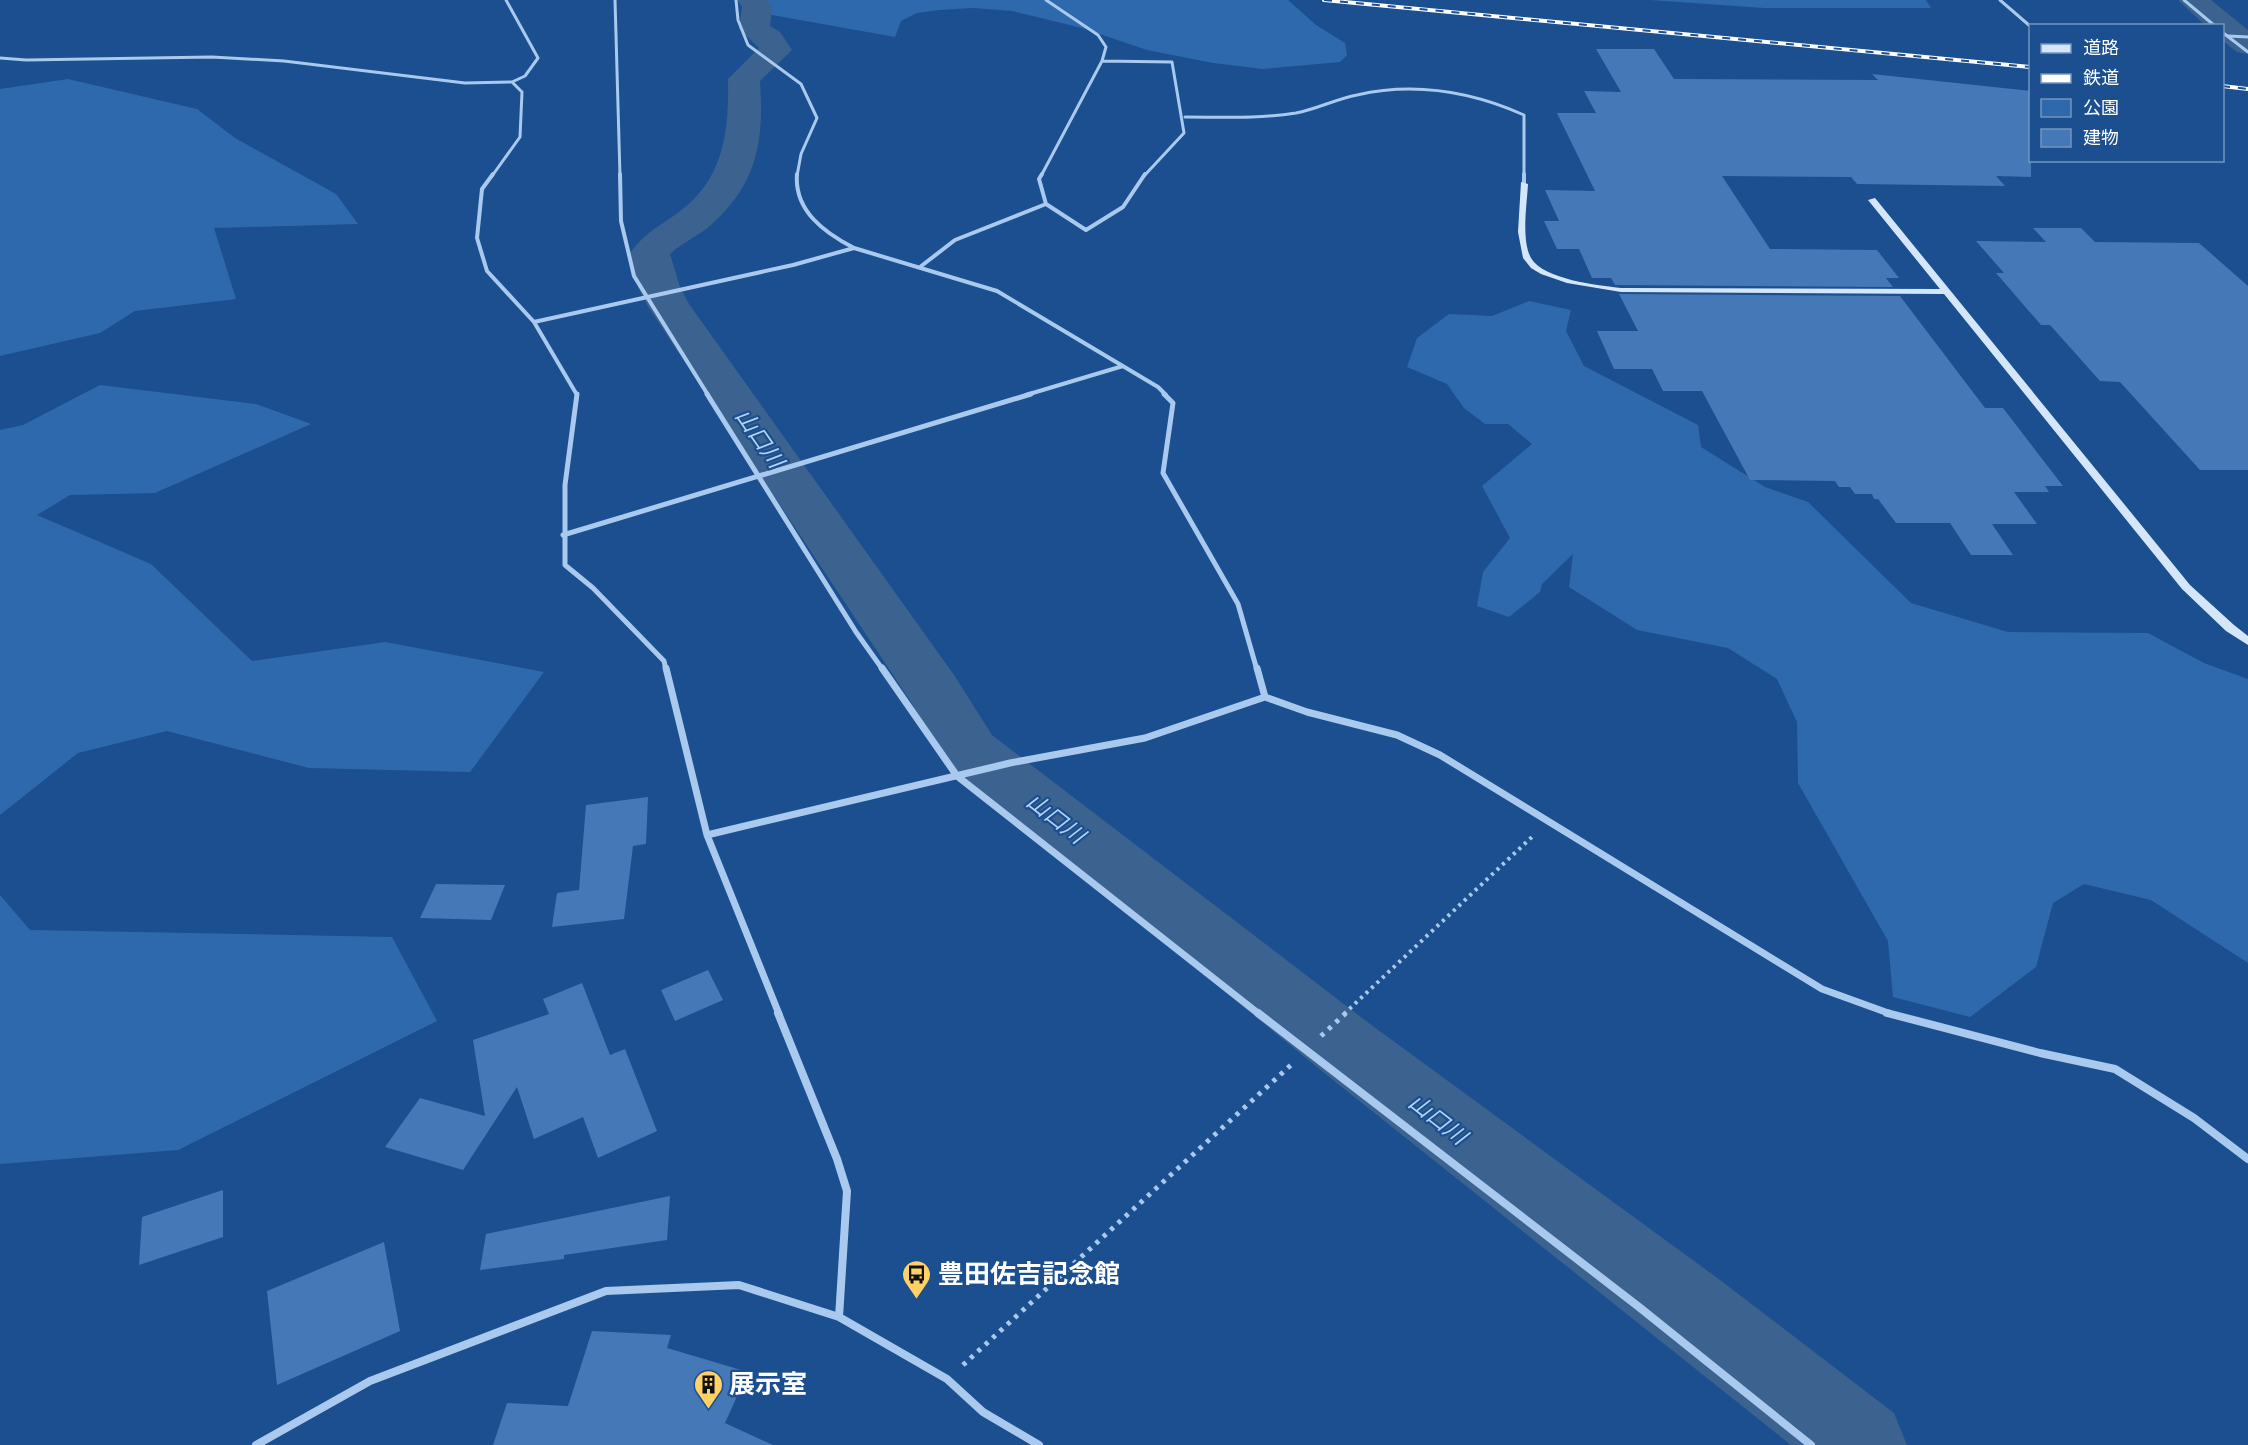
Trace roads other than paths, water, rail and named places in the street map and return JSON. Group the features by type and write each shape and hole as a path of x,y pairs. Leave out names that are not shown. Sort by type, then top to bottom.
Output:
{"street":[{"path":"0,58 26,60 223,57 284,61 465,83 512,82 525,76 538,58 506,0"},
{"path":"615,0 621,221 634,276 856,632 957,776 1306,1051 1639,1307 1811,1445"},
{"path":"736,0 737,27 759,58 803,85 817,118 798,165 796,188 814,222 832,238 854,248 997,291 1158,387 1173,403 1163,473 1238,604 1265,697"},
{"path":"1046,0 1098,35 1106,47 1102,61 1039,179 1046,204 1086,230 1123,207 1150,166 1184,133 1185,117 1172,73 1172,62 1102,61"},
{"path":"2000,0 2029,24"},
{"path":"2184,0 2213,24"},
{"path":"2224,35 2248,37"},
{"path":"2224,35 2248,52"},
{"path":"512,82 522,92 520,137 482,189 477,238 487,271 534,322 577,393 565,485 563,535 565,565 593,588 664,661 707,835 837,1159 847,1191 839,1317"},
{"path":"1185,117 1246,117 1296,113 1363,93 1382,91 1452,92 1495,101 1524,115 1523,243 1528,260 1551,276 1582,285 1621,290 1944,292"},
{"path":"1872,200 1944,292 2186,587 2230,628 2248,641"},
{"path":"920,267 955,240 1046,204"},
{"path":"534,322 813,260 854,248"},
{"path":"563,535 1123,366"},
{"path":"707,835 1010,763 1145,738 1265,697 1307,712 1397,735 1440,755 1822,989 1893,1015 2040,1053 2115,1069 2194,1118 2248,1160"},
{"path":"256,1445 370,1381 606,1292 739,1285 839,1317 947,1379 983,1412 1038,1445"}],"waterway":[{"name":"山口川","path":"752,0 757,7 754,29 769,39 776,50 744,79 745,119 740,155 725,187 697,217 667,237 650,253 659,287 668,305 933,689 970,750 1344,1046 1690,1309 1862,1445"},
{"path":"2193,0 2222,24"},
{"path":"2224,25 2248,45"}],"railway":[{"path":"1324,0 2029,67"},
{"path":"2224,86 2248,89"}],"place":[{"name":"豊田佐吉記念館","path":"917,1300"},
{"name":"展示室","path":"708,1410"}]}
